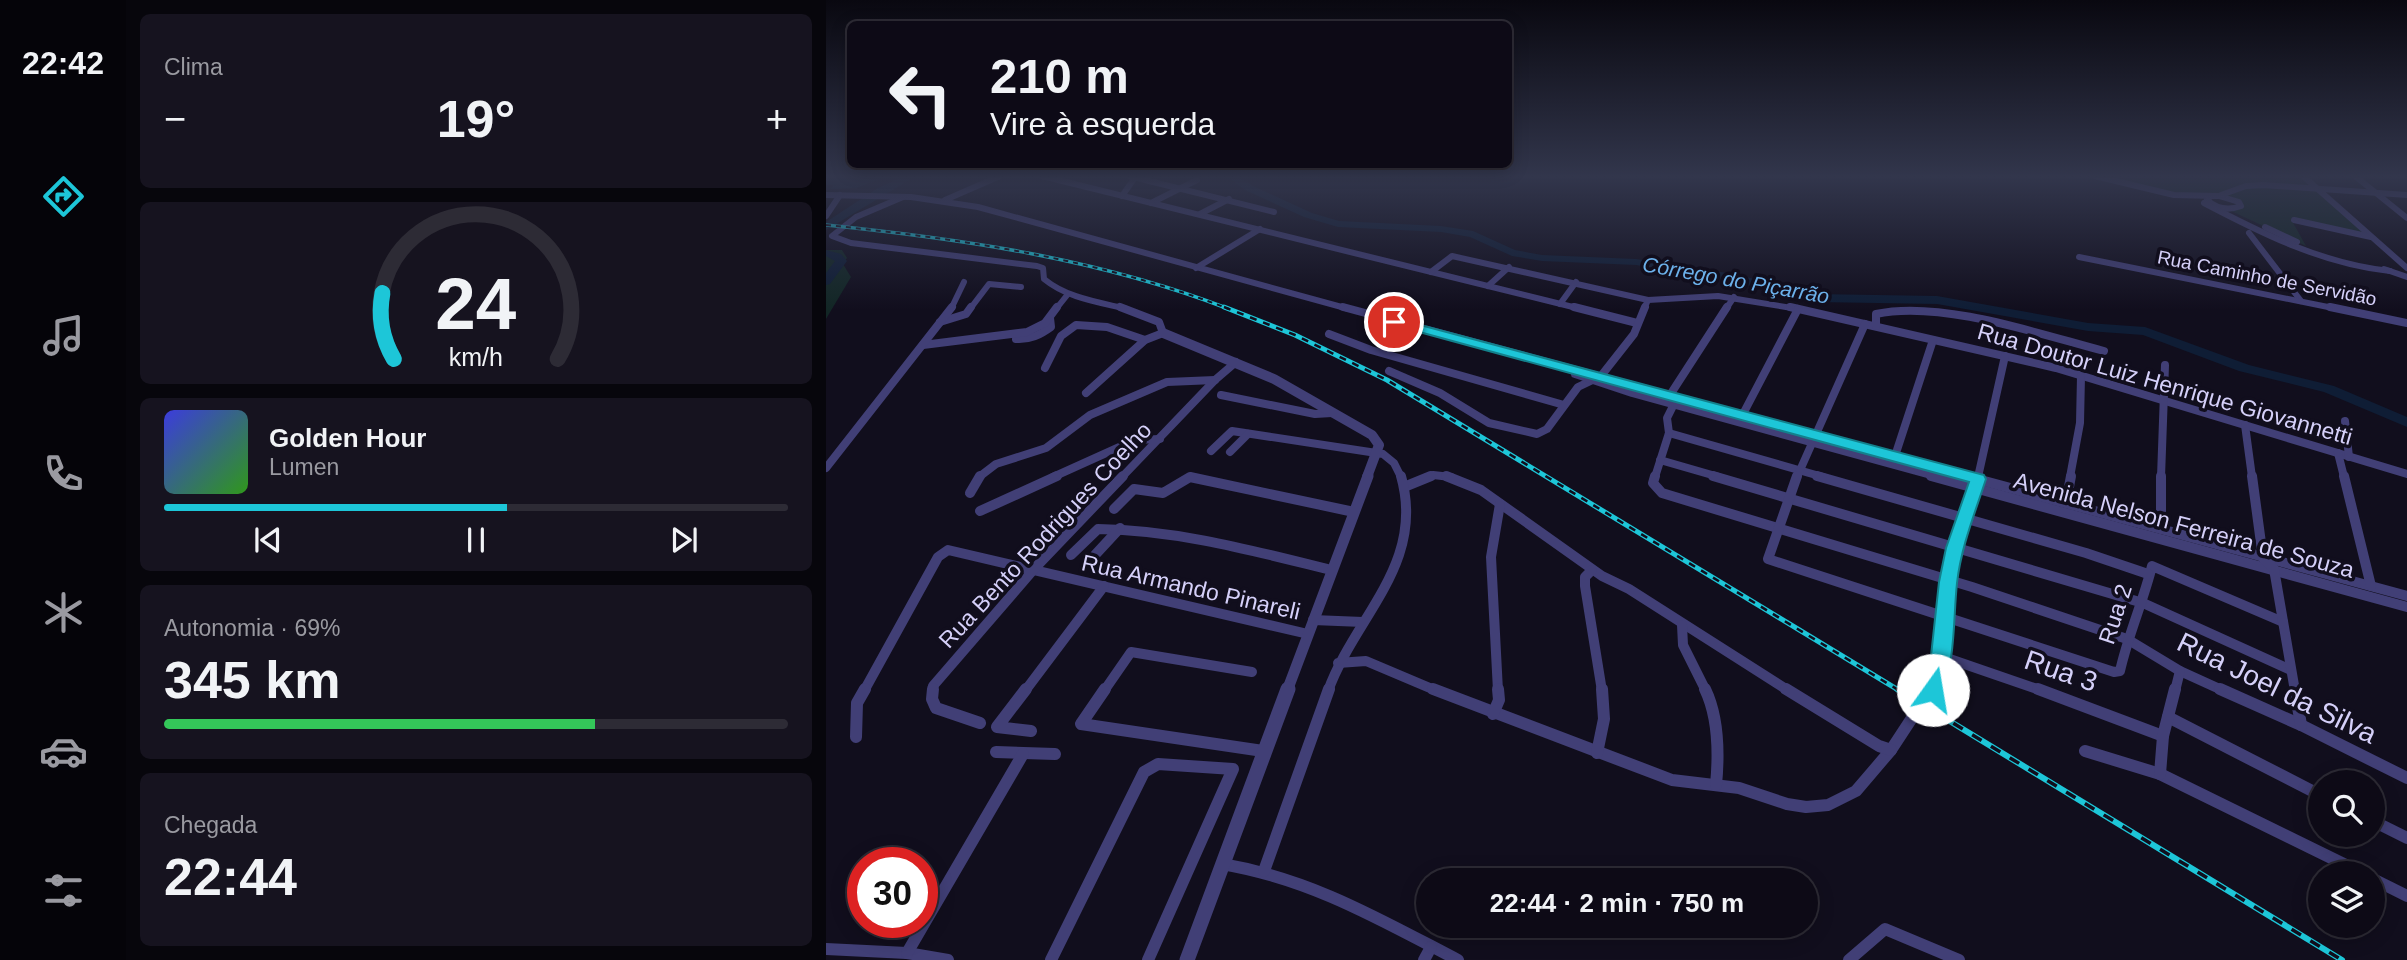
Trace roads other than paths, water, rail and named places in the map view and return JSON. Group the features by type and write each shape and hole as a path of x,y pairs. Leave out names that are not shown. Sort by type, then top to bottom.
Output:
{"street":[{"path":"851,221 832,236 851,243 1037,266 1043,268 1044,279 1051,287 1155,319 1163,327 1163,333"},
{"name":"Avenida Nelson Ferreira de Souza","path":"1025,221 1814,438 1978,479 2407,607"},
{"path":"1228,221 1637,323"},
{"path":"2245,221 2301,249 2372,269 2390,271"},
{"path":"2248,221 2306,246 2407,276"},
{"path":"2297,221 2372,238"},
{"path":"2353,221 2407,268"},
{"path":"1196,268 1261,229"},
{"path":"2249,233 2301,301"},
{"name":"Rua Doutor Luiz Henrique Giovannetti","path":"1431,272 1448,257 1458,256 1648,300 1734,297 1798,309 2081,376 2407,474"},
{"name":"Rua Caminho de Servidão","path":"2079,257 2407,323"},
{"path":"1488,286 1509,267"},
{"path":"826,468 950,311 964,282"},
{"path":"1560,304 1576,282"},
{"path":"940,322 966,314 989,284 1021,287"},
{"path":"923,345 978,337 1022,340 1038,335 1051,327 1056,306 1068,294"},
{"path":"1734,297 1672,399 1665,426 1668,433 1660,460 2143,603 2291,670"},
{"path":"1389,371 1440,393 1489,423 1526,434 1537,434 1547,429 1578,387 1597,378 1634,334 1648,300"},
{"path":"1743,414 1798,309"},
{"path":"1875,326 1876,314 1882,311 1918,311 2014,328 2104,351"},
{"path":"1865,324 1799,471 1768,559 1947,617"},
{"path":"1045,368 1067,330 1072,327 1106,326 1145,340"},
{"path":"1086,393 1145,340 1163,333 1274,379 1372,435 1379,445 1187,960"},
{"path":"1329,334 1364,348 1564,405"},
{"path":"1895,456 1933,340"},
{"path":"1933,690 1941,656 1947,617 1948,582 1955,548 1978,479 2005,356"},
{"name":"Rua Bento Rodrigues Coelho","path":"980,723 936,708 932,699 933,686 1034,569 1214,380 1236,362"},
{"path":"2161,529 2162,400 2165,365"},
{"path":"2066,503 2080,423 2081,376"},
{"path":"970,493 981,474 990,467 1021,459 1047,447 1078,421 1090,415 1167,382 1214,380"},
{"path":"1221,395 1315,414 1332,413"},
{"name":"Avenida Nelson Ferreira de Souza","path":"1672,399 1743,414 1814,438 1895,456 2407,596"},
{"path":"2345,421 2349,457"},
{"path":"2245,425 2263,558 2274,569 2301,724"},
{"path":"1211,451 1232,431 1383,454 1398,466 1404,487 1403,539 1398,560 1379,599 1338,663 1264,871"},
{"path":"1668,433 2150,570 2283,622"},
{"path":"1230,452 1248,434"},
{"path":"980,511 1135,440 1160,439"},
{"path":"2338,453 2371,586"},
{"name":"Rua Joel da Silva","path":"1660,460 1653,483 1662,493 2050,612 2127,639 2180,671 2301,724 2407,778"},
{"path":"1404,487 1433,475 1445,475 1481,490 1592,569 1629,589 1682,625 1879,746 1891,750"},
{"path":"1114,509 1134,489 1163,493 1190,477 1354,512"},
{"path":"1493,714 1499,700 1491,557 1500,504"},
{"path":"1071,555 1098,529 1120,528 1159,532 1331,570"},
{"path":"1095,555 1120,528"},
{"name":"Rua Armando Pinareli","path":"856,737 857,704 943,551 951,550 1104,586 1310,627 1363,622"},
{"path":"1592,569 1585,578 1585,586 1602,686 1604,719 1597,753"},
{"name":"Rua 2","path":"1947,617 2114,672 2120,671 2127,639 2143,603 2150,570"},
{"path":"1031,731 997,727 1104,586"},
{"path":"1682,625 1682,642 1711,702 1718,765 1716,785"},
{"path":"1252,672 1131,652 1082,724 1263,751"},
{"name":"Rua 3","path":"1941,656 2083,704 2163,736"},
{"path":"1338,663 1366,661 1493,714 1672,780 1716,785 1806,807 1828,805 1856,791 1891,750 1912,718"},
{"path":"2160,774 2163,736 2180,671"},
{"path":"2168,717 2308,789"},
{"path":"2085,751 2160,774 2338,861"},
{"path":"996,752 1055,754"},
{"path":"907,953 1023,754"},
{"path":"1051,960 1144,772 1158,764 1233,769 1148,960"},
{"path":"2385,827 2407,838"},
{"path":"1222,863 1264,871 1329,894 1428,954 1458,960"},
{"path":"2385,885 2407,896"},
{"path":"1849,960 1885,929 1959,960"},
{"path":"826,949 907,953 948,960"}],"waterway":[{"path":"826,227 835,221"},
{"name":"Córrego do Piçarrão","path":"1327,221 1338,224 1441,229 1473,234 1512,253 1542,258 1636,262 1734,278 1816,298 1937,300 2088,327 2145,331 2244,368 2329,389 2407,422"},
{"path":"826,253 837,256 841,261 826,281"}],"railway":[{"path":"826,225 929,237 1081,264 1131,277 1229,309"},
{"path":"1224,307 1295,335 1387,380 1900,691"},
{"path":"1897,689 2342,960"}]}
